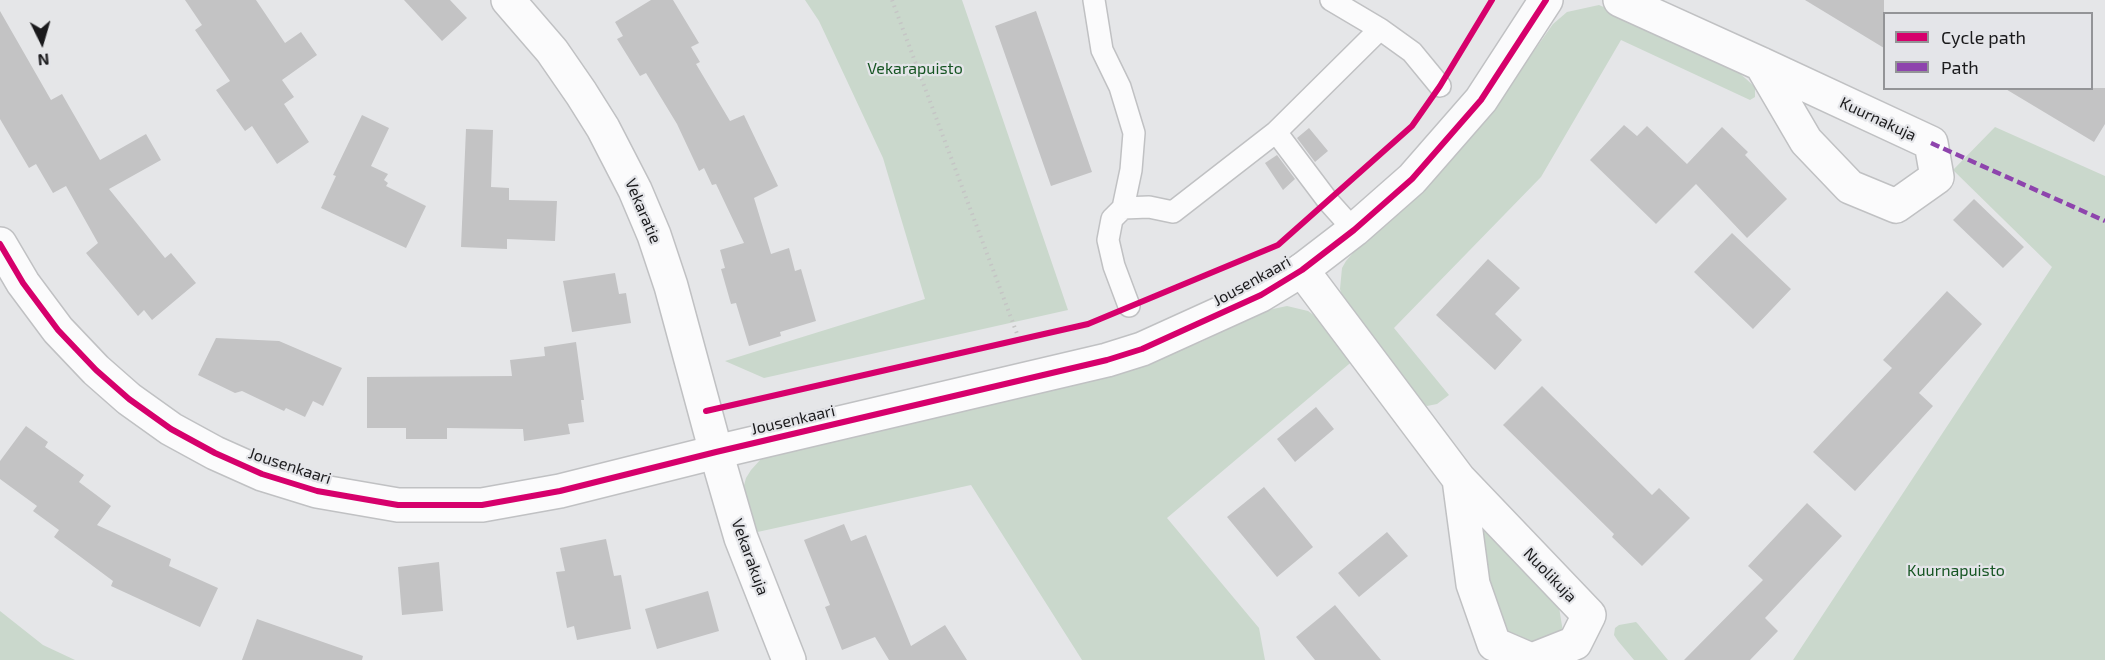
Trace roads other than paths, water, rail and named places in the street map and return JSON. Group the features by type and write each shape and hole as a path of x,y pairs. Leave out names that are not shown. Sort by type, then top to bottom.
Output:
{"street":[{"name":"Vekaratie","path":"508,0 552,51 581,93 603,128 635,190 654,235 671,286 716,452"},
{"name":"Jousenkaari","path":"0,244 23,283 58,330 96,370 129,399 171,429 215,453 262,474 317,491 398,505 482,505 560,491 1107,360 1133,352 1196,326 1261,295 1302,270 1354,230 1412,179 1474,109 1546,0"},
{"name":"Kuurnakuja","path":"1620,0 1761,64 1931,143 1937,177 1896,206 1850,187 1806,141 1761,64"},
{"name":"Nuolikuja","path":"1302,270 1459,478 1589,615 1575,643 1532,660 1494,644 1473,584 1459,478"},
{"name":"Vekarakuja","path":"716,452 741,538 789,660"}],"lane":[{"path":"1094,0 1102,50 1120,87 1134,133 1131,170 1123,208 1112,219 1108,240 1114,266 1129,306"},
{"path":"1331,0 1380,28 1412,52 1440,86"},
{"path":"1123,208 1149,207 1173,212 1276,132 1380,28"},
{"path":"1276,132 1328,201 1354,230"}],"park label":[{"name":"Vekarapuisto","path":"915,69"},
{"name":"Kuurnapuisto","path":"1956,571"}]}
